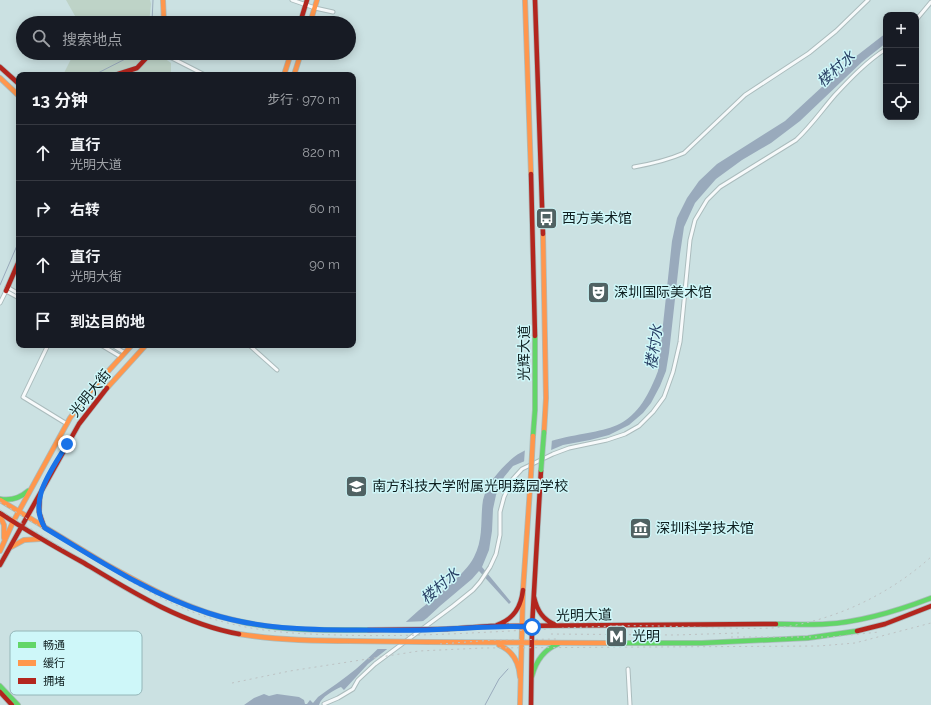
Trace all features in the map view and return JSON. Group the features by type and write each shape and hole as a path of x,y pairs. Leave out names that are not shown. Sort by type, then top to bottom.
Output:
{"main road":[{"path":"163,0 164,16"},
{"path":"312,16 317,0"},
{"name":"光辉大道","path":"520,705 523,590 536,374 534,262 525,0"},
{"name":"光辉大道","path":"532,705 532,627 546,398 538,64 535,0"},
{"path":"302,16 306,2"},
{"path":"124,72 137,68 144,60"},
{"path":"285,72 289,60"},
{"path":"295,72 299,60"},
{"path":"0,67 16,81"},
{"path":"0,78 16,93"},
{"path":"6,289 16,267"},
{"name":"光明大街","path":"0,551 18,512 67,424 88,394 129,348"},
{"name":"光明大街","path":"0,565 72,434 85,414 143,348"},
{"path":"0,499 9,500 16,498 23,495 31,488"},
{"path":"41,490 38,508 45,528"},
{"name":"光明大道","path":"0,499 18,512 156,592 208,614 236,621 278,628 306,630 368,630 447,629 491,626 532,627 827,624 873,618 900,610 931,598"},
{"path":"0,514 149,601 177,614 205,624 233,632 276,640 306,642 380,642"},
{"path":"0,514 5,530 3,545"},
{"path":"8,549 24,540 33,538 42,539"},
{"path":"491,626 500,624 514,615 520,608 523,590"},
{"path":"534,597 538,611 542,616 547,621 561,626"},
{"name":"光明大道","path":"349,641 490,643 702,643 829,636 855,632 885,624 931,606"},
{"path":"490,643 502,646 513,654 519,665 520,677"},
{"path":"532,676 535,665 541,655 554,646 565,643"},
{"path":"0,686 18,705"},
{"path":"0,692 12,705"}],"street":[{"path":"292,0 306,2 315,8 333,12"},
{"path":"634,167 655,163 684,153 745,95 789,68 809,53 836,31 868,0"},
{"path":"919,16 931,2"},
{"path":"324,704 353,689 358,680 375,664 453,606 473,590 480,582 490,568 496,554 500,535 500,512 504,497 512,480 522,470 552,454 569,448 607,440 625,434 639,426 653,412 664,397 673,372 683,323 690,240 695,220 706,200 720,187 796,140 847,82 883,52"},
{"path":"176,60 199,72"},
{"path":"6,289 16,293"},
{"path":"6,289 16,296"},
{"path":"0,303 6,289"},
{"path":"47,348 23,397 67,424"},
{"path":"106,348 122,357"},
{"path":"118,348 125,352"},
{"path":"252,348 277,370"},
{"path":"628,669 630,705"}],"green space":[{"path":"66,0 150,0 151,4 150,16 75,16"},
{"path":"70,60 167,60 171,63 171,72 64,72"}],"water":[{"path":"883,35 883,45 862,62 800,121 771,143 742,160 716,179 695,203 684,227 666,371 651,403 643,413 629,425 609,435 563,445 513,466 504,477 496,495 493,509 489,550 482,567 511,602 509,604 479,571 472,579 427,618 368,664 344,690 341,687 331,692 322,699 319,705 244,705 254,698 264,694 269,696 277,694 299,697 304,700 305,704 307,704 310,700 313,703 318,697 356,669 410,618 441,593 470,564 479,543 482,507 485,494 496,476 509,461 521,452 545,443 566,437 600,431 614,426 626,420 637,410 648,394 658,371 672,241 677,218 687,198 699,181 717,164 785,121 850,61"}],"pier":[{"path":"552,439 551,452 524,463 525,448"},
{"path":"427,621 391,649 374,649 404,622"}],"waterway":[{"path":"152,16 153,0"},
{"path":"100,72 123,60"},
{"path":"0,285 16,248"},
{"path":"485,705 499,679 508,669"}],"railway":[{"path":"0,502 136,585 168,602 202,616 235,625 279,632 308,634 372,636 628,626 722,628 787,627 815,621 868,600 901,581 931,557"},
{"path":"0,510 66,550"},
{"path":"232,683 290,671 419,651 483,648 819,646 855,643 931,623"},
{"path":"731,637 831,637 879,632"},
{"path":"551,634 675,635 739,633"},
{"path":"440,644 494,640 557,639"}],"traffic: fast":[{"path":"533,436 535,410 535,336"},
{"path":"541,470 544,432"},
{"path":"0,499 8,500 28,491"},
{"path":"776,624 820,624 853,621 892,611 931,598"},
{"path":"238,621 270,627 319,630 368,630"},
{"path":"607,643 702,643 808,638 857,631"},
{"path":"532,676 538,661 544,653 548,649 558,644"},
{"path":"0,686 18,705"}],"traffic: slow":[{"path":"163,0 164,16"},
{"path":"312,16 317,0"},
{"path":"525,0 531,174"},
{"path":"285,72 289,60"},
{"path":"295,72 299,60"},
{"path":"0,78 16,93"},
{"path":"543,234 546,398 544,432"},
{"path":"0,551 13,522 70,418 92,389 129,348"},
{"path":"107,388 143,348"},
{"path":"531,474 533,436"},
{"path":"520,705 523,590 531,474"},
{"path":"0,500 104,563 153,589 186,605 220,617 238,621"},
{"path":"0,516 4,525 4,538"},
{"path":"11,547 24,540 40,539"},
{"path":"239,634 296,640 353,641"},
{"path":"349,641 428,642"},
{"path":"428,642 607,643"},
{"path":"499,645 504,647 512,654 517,662 520,677"}],"traffic: jam":[{"path":"302,16 307,0"},
{"path":"535,0 543,234"},
{"path":"124,72 137,68 144,60"},
{"path":"0,67 16,81"},
{"path":"531,174 535,336"},
{"path":"6,291 16,268"},
{"path":"0,565 79,424 107,388"},
{"path":"531,705 532,627 541,470"},
{"path":"40,496 39,512 44,527"},
{"path":"0,513 41,539 158,606 198,623 239,634"},
{"path":"497,625 508,619 516,612 523,590"},
{"path":"534,597 537,607 544,618 556,625"},
{"path":"857,631 885,624 931,606"},
{"path":"447,629 491,626 776,624"},
{"path":"368,630 447,629"},
{"path":"0,692 12,705"}],"place":[{"name":"西方美术馆","path":"547,218"},
{"name":"深圳国际美术馆","path":"599,292"},
{"name":"南方科技大学附属光明荔园学校","path":"356,486"},
{"name":"深圳科学技术馆","path":"640,528"},
{"name":"光明","path":"616,636"}],"route":[{"path":"67,444 41,490 38,508 45,528 143,585 182,604 222,618 264,627 292,630 447,629 491,626 532,627"}],"water label":[{"name":"楼村水","path":"836,69"},
{"name":"楼村水","path":"654,347"},
{"name":"楼村水","path":"440,586"}]}
